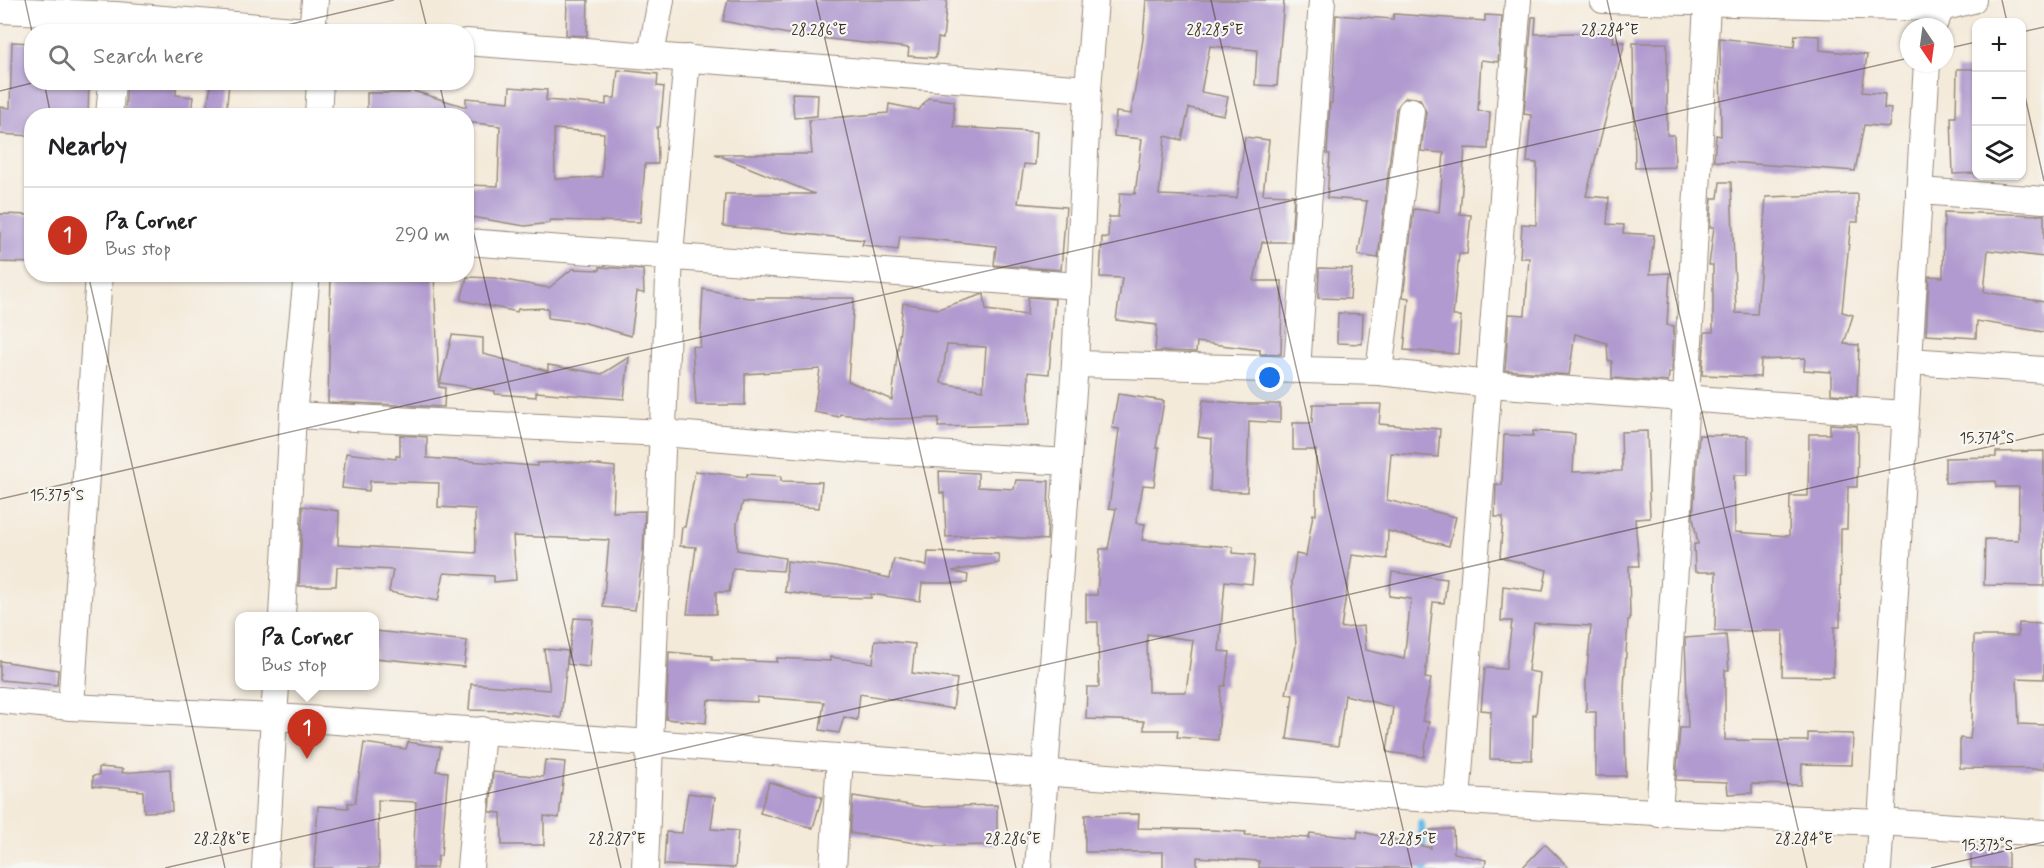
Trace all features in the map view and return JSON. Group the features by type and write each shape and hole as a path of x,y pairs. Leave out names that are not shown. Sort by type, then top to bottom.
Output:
{"street":[{"path":"313,24 315,0"},
{"path":"651,55 661,0"},
{"path":"1038,868 1043,774 1075,364 1088,89 1095,0"},
{"path":"1297,369 1322,0"},
{"path":"1457,800 1490,384 1505,140 1518,0"},
{"path":"1603,0 1937,17 1974,0"},
{"path":"1659,814 1686,398 1707,4"},
{"path":"0,10 116,15 226,24"},
{"path":"474,43 1088,89"},
{"path":"645,868 670,254 687,58"},
{"path":"1878,868 1926,72"},
{"path":"110,108 112,90"},
{"path":"318,108 320,90"},
{"path":"1378,372 1411,111"},
{"path":"1919,191 2044,200"},
{"path":"474,242 670,254 1079,286"},
{"path":"71,707 98,282"},
{"path":"282,612 293,415 306,282"},
{"path":"1909,362 2044,370"},
{"path":"1075,364 1378,372 1490,384 1904,414"},
{"path":"293,415 663,433 867,450 1068,462"},
{"path":"265,868 276,690"},
{"path":"0,700 71,707 482,730 1043,774 1659,814 1881,822 2044,833"},
{"path":"470,868 482,730"},
{"path":"833,868 840,757"}],"building":[{"path":"567,0 588,0 587,36 566,35"},
{"path":"728,0 947,0 943,39 938,38 936,58 908,56 909,48 793,35 723,21"},
{"path":"1146,0 1284,0 1277,86 1255,85 1257,50 1210,46 1201,92 1228,97 1224,115 1189,108 1182,140 1165,136 1159,195 1237,198 1245,137 1269,140 1263,194 1294,195 1291,242 1262,242 1254,281 1282,281 1281,354 1260,354 1260,350 1197,342 1196,352 1155,351 1157,325 1116,320 1122,278 1100,277 1102,237 1108,238 1109,217 1118,217 1120,193 1135,194 1142,139 1114,136 1116,112 1131,114 1143,39"},
{"path":"1394,14 1485,21 1485,15 1502,16 1498,62 1481,60 1478,111 1490,112 1488,149 1465,148 1460,214 1471,215 1467,254 1459,254 1453,316 1461,316 1458,354 1404,350 1409,298 1403,297 1414,209 1439,212 1444,153 1421,151 1426,112 1420,99 1406,97 1396,109 1378,258 1358,255 1367,201 1327,198 1330,154 1327,154 1336,15 1393,19"},
{"path":"1532,17 1536,17 1535,34 1614,32 1613,42 1625,42 1586,196 1609,198 1607,224 1624,225 1623,233 1654,235 1650,274 1670,273 1667,325 1674,326 1672,373 1669,373 1668,382 1612,378 1612,361 1608,361 1607,343 1575,334 1569,375 1505,370 1509,314 1525,315 1529,258 1520,258 1522,224 1536,225 1537,163 1527,162 1531,115 1524,114"},
{"path":"1795,35 1820,36 1820,50 1867,55 1862,92 1885,94 1884,108 1891,109 1889,127 1864,125 1855,171 1714,161 1716,135 1721,136 1720,38 1794,47"},
{"path":"12,42 24,43 24,90 89,90 88,108 24,108 24,136 0,134 0,107 10,108"},
{"path":"1633,43 1667,43 1667,135 1674,135 1675,167 1635,168"},
{"path":"1957,69 1972,69 1972,173 1953,174 1951,117 1956,117"},
{"path":"618,70 658,74 657,86 664,87 660,127 657,127 658,164 645,164 640,222 550,220 550,223 525,226 474,217 474,185 498,186 500,126 474,123 474,108 367,108 367,93 409,93 410,90 466,107 466,98 509,102 510,87 547,90 546,100 606,105 606,98 615,98","holes":["554,129 604,133 602,177 555,179"]},
{"path":"127,90 176,90 176,95 193,97 192,108 125,108"},
{"path":"210,90 228,90 227,108 206,108"},
{"path":"792,93 818,94 817,116 794,118"},
{"path":"928,98 954,101 954,127 1037,132 1035,165 1024,164 1018,203 1066,207 1061,270 994,265 996,246 900,236 898,250 862,245 864,240 723,226 725,194 815,194 715,154 812,154 809,120 888,113 889,104 919,110"},
{"path":"1720,182 1731,182 1736,313 1757,314 1766,197 1858,194 1858,222 1851,222 1842,312 1853,315 1844,344 1859,345 1857,396 1831,394 1831,372 1804,370 1805,358 1761,360 1760,377 1702,375 1705,332 1713,332 1713,265 1709,265 1714,227 1710,227 1712,198 1718,198"},
{"path":"1944,212 2044,215 2044,257 1988,250 1984,292 2044,302 2044,332 1977,321 1976,338 1926,335 1929,276 1943,277"},
{"path":"0,214 24,215 24,263 0,262"},
{"path":"600,267 643,270 644,293 637,292 631,336 582,322 548,318 548,308 518,309 517,312 461,300 466,282 474,282 474,277 494,278 549,288 572,269 600,270"},
{"path":"1319,268 1352,269 1350,299 1318,298"},
{"path":"331,282 434,282 439,387 445,388 444,407 328,402"},
{"path":"703,289 748,298 854,298 848,381 892,400 903,303 938,309 984,294 986,310 1027,315 1028,297 1055,299 1049,374 1028,372 1029,425 938,427 939,418 886,419 840,414 839,417 814,412 820,369 745,374 745,405 696,405 692,346 700,347","holes":["947,345 986,347 983,390 941,383"]},
{"path":"1338,313 1363,314 1362,344 1337,343"},
{"path":"452,335 483,338 483,354 548,371 548,365 602,374 629,357 624,399 536,392 536,397 495,394 495,391 440,383"},
{"path":"1118,394 1164,401 1156,448 1159,448 1154,486 1143,485 1136,523 1145,524 1142,540 1233,547 1233,553 1255,555 1252,584 1225,581 1219,651 1230,652 1225,686 1221,686 1218,740 1177,737 1178,730 1144,730 1144,721 1086,719 1087,687 1099,687 1098,622 1086,622 1086,595 1097,595 1100,549 1108,549 1116,509 1109,508 1119,429 1112,428","holes":["1147,634 1193,640 1186,692 1148,692"]},
{"path":"1203,400 1242,404 1280,404 1280,423 1249,421 1247,492 1210,491 1212,439 1198,437"},
{"path":"1313,404 1381,404 1379,424 1440,429 1438,457 1391,453 1387,500 1456,517 1449,546 1388,531 1387,559 1352,555 1341,628 1364,626 1366,650 1404,659 1411,599 1389,596 1392,572 1447,579 1444,603 1433,602 1425,678 1431,679 1422,721 1429,722 1424,757 1387,752 1393,707 1345,695 1338,746 1287,739 1293,695 1286,694 1296,646 1292,582 1296,554 1306,556 1313,514 1316,515 1316,450 1293,450 1293,423 1312,423"},
{"path":"1830,424 1857,426 1858,435 1857,487 1848,487 1847,529 1841,529 1840,627 1834,627 1833,677 1782,676 1783,631 1715,631 1716,572 1695,572 1694,544 1698,544 1693,517 1699,435 1748,436 1748,475 1734,475 1735,532 1789,536 1790,496 1808,496 1809,434 1830,434"},
{"path":"1533,431 1575,434 1573,472 1622,471 1621,432 1647,431 1650,518 1635,519 1639,566 1629,566 1630,620 1628,620 1624,688 1626,776 1596,776 1596,712 1586,712 1591,626 1534,623 1528,671 1540,673 1536,715 1533,714 1532,760 1490,759 1491,711 1481,710 1485,668 1506,669 1512,621 1501,621 1503,586 1543,591 1547,570 1500,557 1503,517 1495,517 1496,484 1502,485 1504,435 1533,436"},
{"path":"400,435 427,437 427,458 537,466 537,463 571,462 615,467 613,512 645,511 643,554 635,610 603,607 609,540 513,536 516,580 494,582 494,576 444,573 438,601 389,592 393,570 337,567 336,586 299,586 303,506 339,511 338,545 476,553 475,509 438,507 439,483 370,481 369,491 342,488 346,453 396,459 396,456 400,456"},
{"path":"2044,451 2044,586 1984,585 1985,539 2018,540 2019,487 1996,487 1996,481 1945,483 1945,458 1996,457 1996,452"},
{"path":"695,471 747,477 747,474 781,476 781,481 822,482 819,508 743,502 737,523 737,550 785,558 783,571 733,568 729,592 716,592 716,614 687,614 696,547 680,546"},
{"path":"939,471 978,473 978,487 1014,489 1016,480 1049,481 1047,540 982,535 946,537 944,493 940,493"},
{"path":"928,552 998,554 999,563 952,571 968,575 967,583 922,583 920,601 871,594 871,598 823,597 785,592 787,561 835,567 890,578 894,559 927,566"},
{"path":"574,618 593,619 589,667 567,664"},
{"path":"2019,623 2044,624 2044,679 2017,678 2019,724 2044,725 2044,769 1960,768 1960,738 1970,739 1972,722 1974,636 2018,636"},
{"path":"379,631 467,641 464,667 379,658"},
{"path":"1726,635 1729,670 1725,670 1725,740 1808,741 1808,733 1853,734 1852,765 1802,764 1801,785 1752,784 1752,793 1728,794 1727,782 1676,780 1680,728 1688,728 1685,638"},
{"path":"875,640 915,644 912,673 957,679 953,709 860,694 857,720 844,717 839,733 820,730 824,702 757,697 757,702 708,700 706,723 666,719 669,652 712,656 712,660 777,662 777,658 830,661 830,657 873,663"},
{"path":"544,649 568,651 561,718 513,711 469,710 471,684 550,690"},
{"path":"0,661 58,670 57,685 0,680"},
{"path":"408,742 441,747 436,771 448,772 441,856 438,856 436,868 413,868 416,802 378,800 379,868 314,868 318,806 348,808 348,803 355,803 364,743 406,749"},
{"path":"545,760 565,762 559,818 544,816 544,845 502,845 501,813 490,812 493,772 543,777"},
{"path":"99,767 123,769 122,773 170,769 172,811 144,812 143,791 93,786 93,776 99,775"},
{"path":"769,782 822,797 813,828 760,813"},
{"path":"688,793 715,797 711,829 738,831 735,868 664,865 666,832 682,833"},
{"path":"853,796 923,807 997,805 997,845 936,846 850,833"},
{"path":"1139,814 1138,828 1212,830 1246,832 1245,835 1309,838 1310,833 1357,838 1358,831 1431,848 1430,830 1453,829 1454,853 1486,860 1485,868 1259,868 1259,861 1197,857 1197,868 1163,868 1163,852 1085,852 1085,815"},
{"path":"1545,844 1569,868 1522,868"},
{"path":"1971,847 2008,848 2008,868 1971,868"}],"waterway":[{"path":"1421,824 1425,868"}],"place":[{"name":"Pa Corner","path":"307,759"}]}
